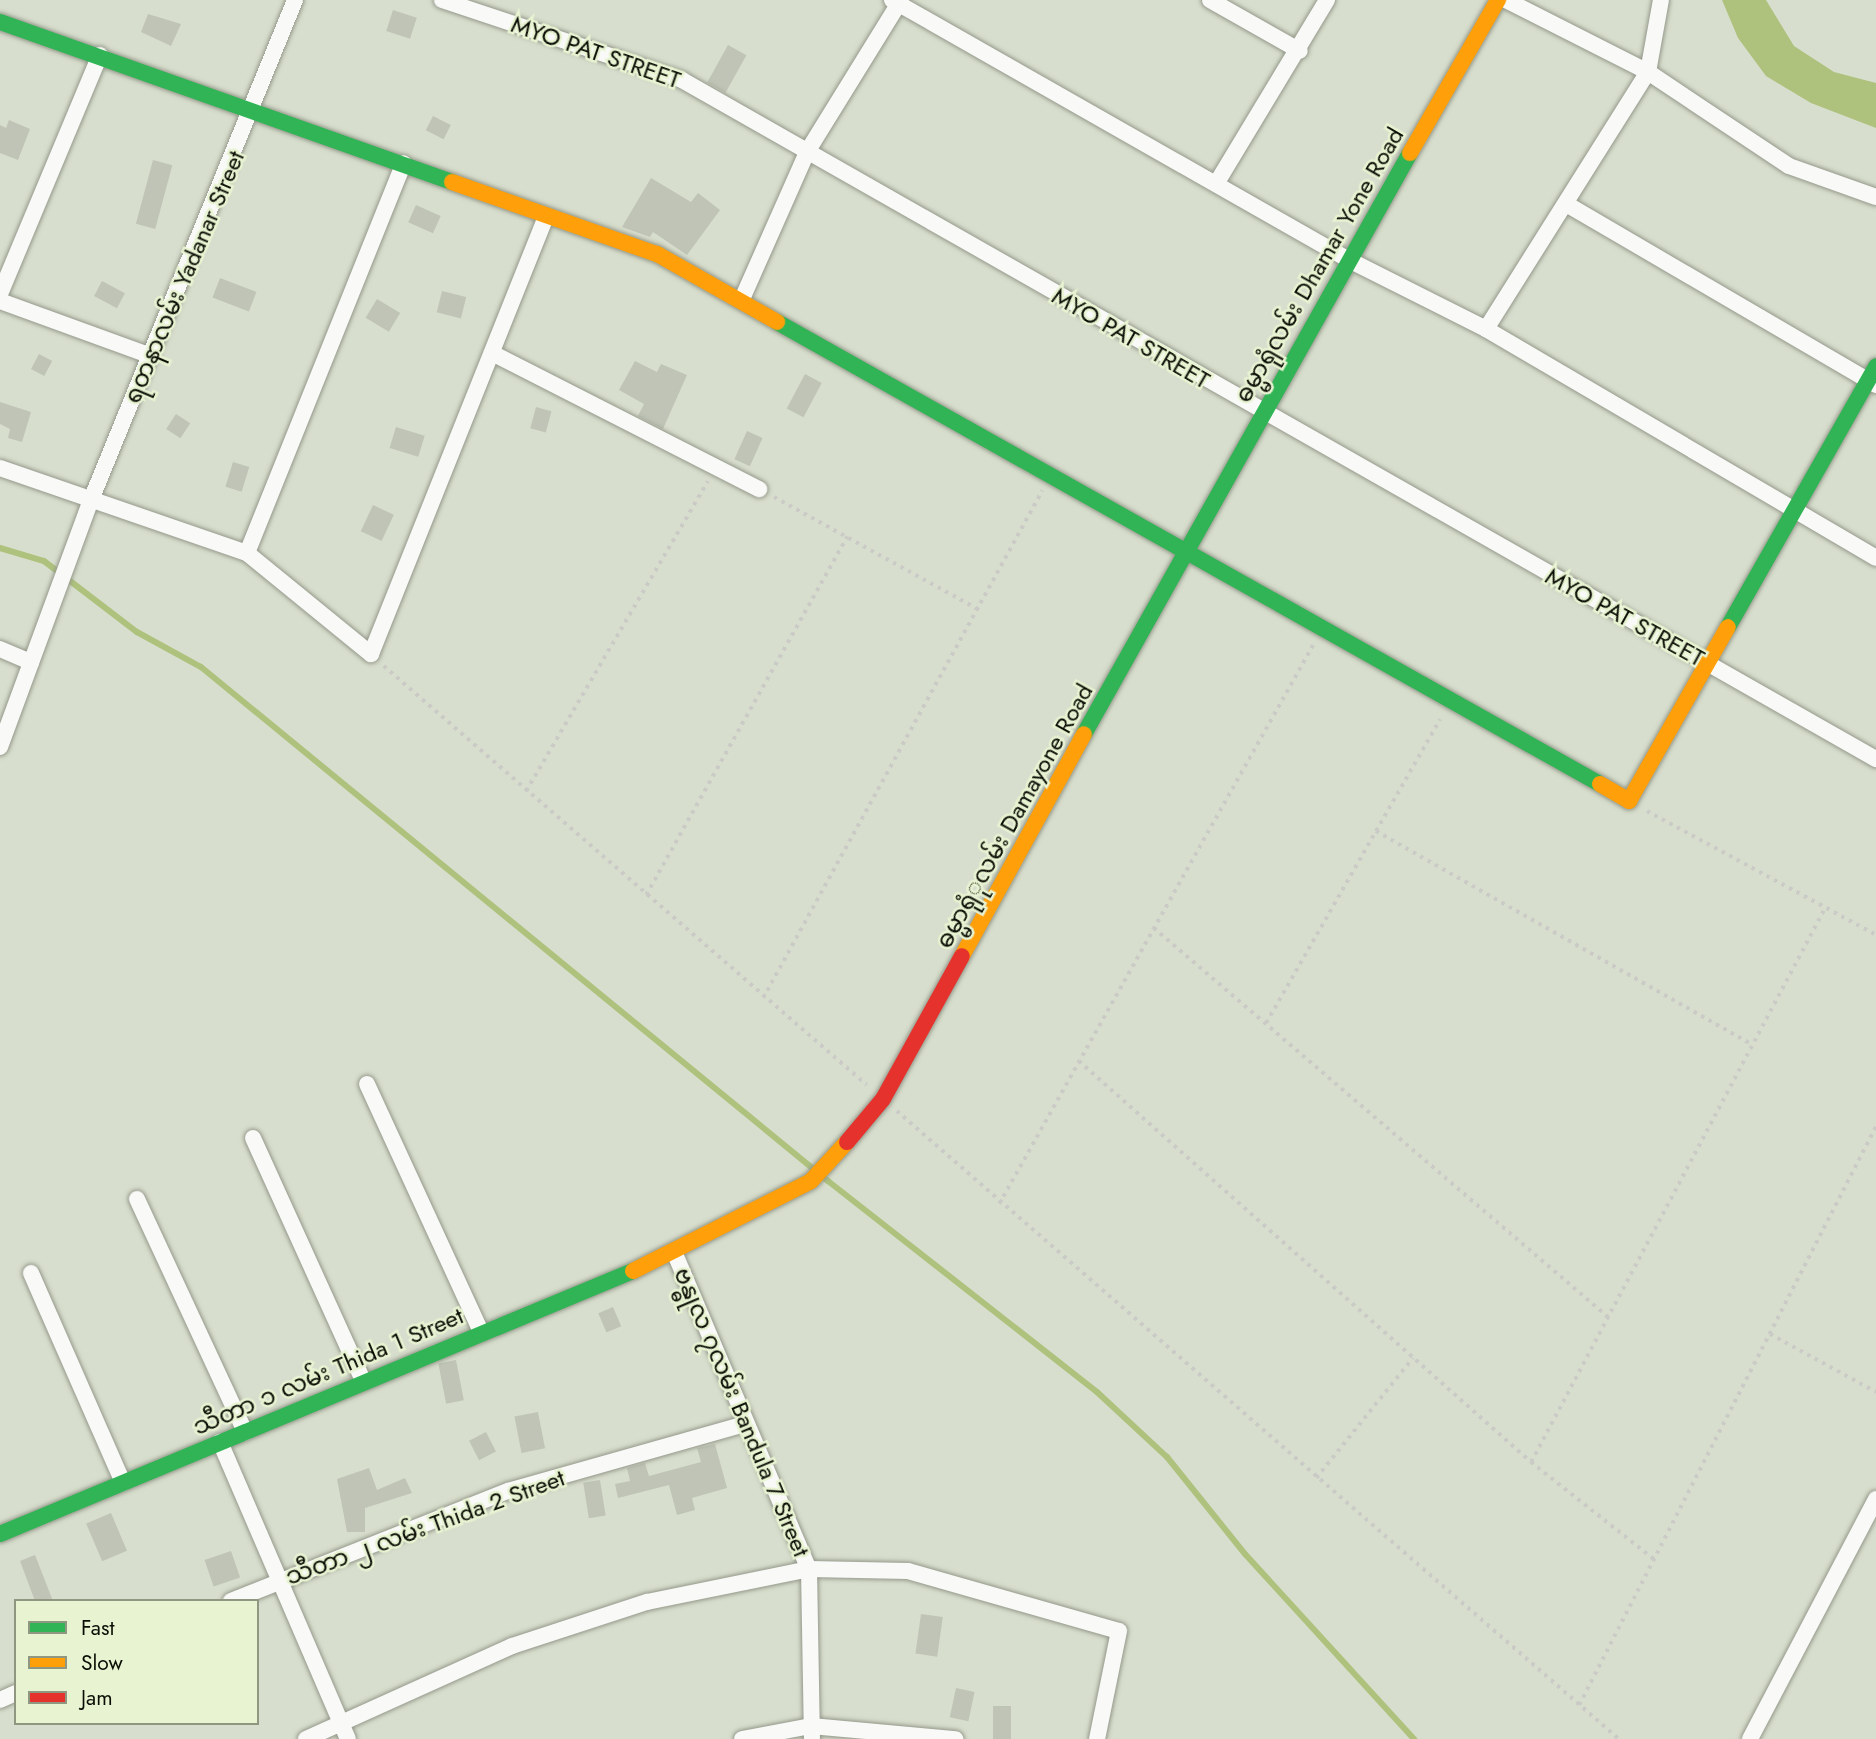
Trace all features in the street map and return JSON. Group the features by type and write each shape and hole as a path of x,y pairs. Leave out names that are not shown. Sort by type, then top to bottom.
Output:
{"street":[{"name":"ရတနာလမ်း Yadanar Street","path":"31,662 92,500 256,108 295,0"},
{"name":"MYO PAT STREET","path":"442,0 682,80 1261,413 1876,759"},
{"path":"1210,0 1300,51"},
{"path":"1216,184 1300,51 1327,0"},
{"name":"ဓမ္မာရုံလမ်း Dhamar Yone Road","path":"1186,556 1261,413 1497,0"},
{"path":"1506,0 1648,72 1789,166 1876,197"},
{"path":"1486,329 1568,205 1648,72 1661,0"},
{"path":"742,299 807,152 897,1 1349,260 1486,329 1876,558"},
{"path":"0,22 256,108 546,217 657,254 742,299 1186,556 1629,801 1706,663 1872,382 1876,366"},
{"path":"0,294 100,55"},
{"path":"247,553 404,163"},
{"path":"1568,205 1872,382"},
{"path":"0,468 247,553 371,654 546,217"},
{"path":"0,301 151,356"},
{"path":"492,353 759,489"},
{"name":"ဓမ္မာရုံုလမ်း Damayone Road","path":"811,1181 883,1099 1186,556"},
{"path":"0,649 31,662 0,747"},
{"path":"367,1084 480,1331"},
{"path":"253,1138 363,1381"},
{"name":"သီတာ ၁ လမ်း Thida 1 Street","path":"0,1534 480,1331 675,1254 811,1181"},
{"path":"137,1199 245,1432"},
{"name":"ဗန္ဓုလ ၇လမ်း Bandula 7 Street","path":"675,1254 742,1425 809,1569 811,1732"},
{"path":"31,1273 123,1483"},
{"name":"သီတာ ၂ လမ်း Thida 2 Street","path":"236,1599 508,1491 742,1425"},
{"path":"220,1442 345,1731"},
{"path":"1750,1739 1876,1499"},
{"path":"306,1739 345,1731 512,1646 647,1602 809,1569 908,1571 1119,1631 1097,1739"},
{"path":"742,1739 811,1732 955,1739"}],"path":[{"path":"526,791 716,467"},
{"path":"763,998 1050,477"},
{"path":"759,489 978,609"},
{"path":"646,895 847,537"},
{"path":"999,1204 1321,631"},
{"path":"371,654 763,998 883,1099 999,1204 1619,1739"},
{"path":"1266,1023 1450,702"},
{"path":"1629,801 1876,936"},
{"path":"1376,831 1752,1045"},
{"path":"1531,1462 1825,908"},
{"path":"1154,928 1608,1317"},
{"path":"1079,1062 1531,1462 1654,1559"},
{"path":"1579,1705 1876,1126"},
{"path":"1770,1334 1876,1392"},
{"path":"1316,1478 1413,1358"}],"shaded area":[{"path":"1722,0 1766,0 1794,46 1834,72 1876,83 1876,128 1811,103 1766,76 1738,38"}],"building":[{"path":"393,10 417,18 410,39 386,31"},
{"path":"148,14 181,24 171,46 141,32"},
{"path":"728,45 746,55 726,93 707,83"},
{"path":"433,116 451,125 444,139 426,130"},
{"path":"9,120 30,129 18,160 0,153 0,125 6,128"},
{"path":"153,160 172,165 155,229 136,224"},
{"path":"651,178 691,202 698,193 720,210 687,255 653,232 650,237 622,227"},
{"path":"416,205 441,216 433,233 408,222"},
{"path":"220,278 256,292 249,312 212,298"},
{"path":"102,281 125,293 117,308 94,296"},
{"path":"442,291 466,297 461,318 437,312"},
{"path":"377,299 400,313 389,332 366,318"},
{"path":"39,354 52,361 44,376 31,369"},
{"path":"635,361 657,372 661,364 687,375 663,429 638,416 644,404 619,390"},
{"path":"805,374 822,383 803,417 787,408"},
{"path":"0,402 31,412 22,442 8,438 10,429 0,424"},
{"path":"536,407 551,411 546,432 530,428"},
{"path":"176,414 190,423 180,438 166,429"},
{"path":"396,427 425,436 418,457 390,448"},
{"path":"747,431 763,438 750,466 734,459"},
{"path":"233,462 249,467 242,492 225,487"},
{"path":"373,505 394,515 382,541 361,531"},
{"path":"613,1307 621,1326 606,1333 598,1313"},
{"path":"456,1360 464,1400 446,1404 438,1363"},
{"path":"538,1412 545,1448 522,1453 514,1417"},
{"path":"486,1432 496,1452 479,1460 469,1441"},
{"path":"715,1444 727,1488 692,1498 695,1510 677,1515 669,1485 618,1498 615,1484 630,1481 627,1468 645,1463 649,1476 701,1462 697,1448"},
{"path":"369,1468 377,1490 405,1478 412,1493 365,1508 365,1532 347,1532 337,1479"},
{"path":"600,1480 606,1516 589,1518 583,1483"},
{"path":"111,1513 127,1551 102,1561 86,1524"},
{"path":"231,1551 240,1577 214,1587 205,1560"},
{"path":"35,1555 52,1599 34,1599 20,1561"},
{"path":"921,1614 943,1617 937,1657 915,1654"},
{"path":"956,1688 975,1692 968,1721 950,1717"},
{"path":"993,1706 1011,1706 1011,1739 993,1739"}],"waterway":[{"path":"0,548 44,561 137,632 201,667 828,1181 1097,1392 1167,1457 1245,1554 1414,1739"}],"traffic: fast":[{"path":"0,22 452,182"},
{"path":"1084,734 1410,153"},
{"path":"777,322 1600,784"},
{"path":"1728,627 1876,366"},
{"path":"0,1534 633,1271"}],"traffic: slow":[{"path":"1410,153 1498,0"},
{"path":"452,182 657,254 777,322"},
{"path":"1600,784 1629,801 1728,627"},
{"path":"962,956 1084,734"},
{"path":"633,1271 811,1181 847,1142"}],"traffic: jam":[{"path":"847,1142 883,1099 962,956"}]}
